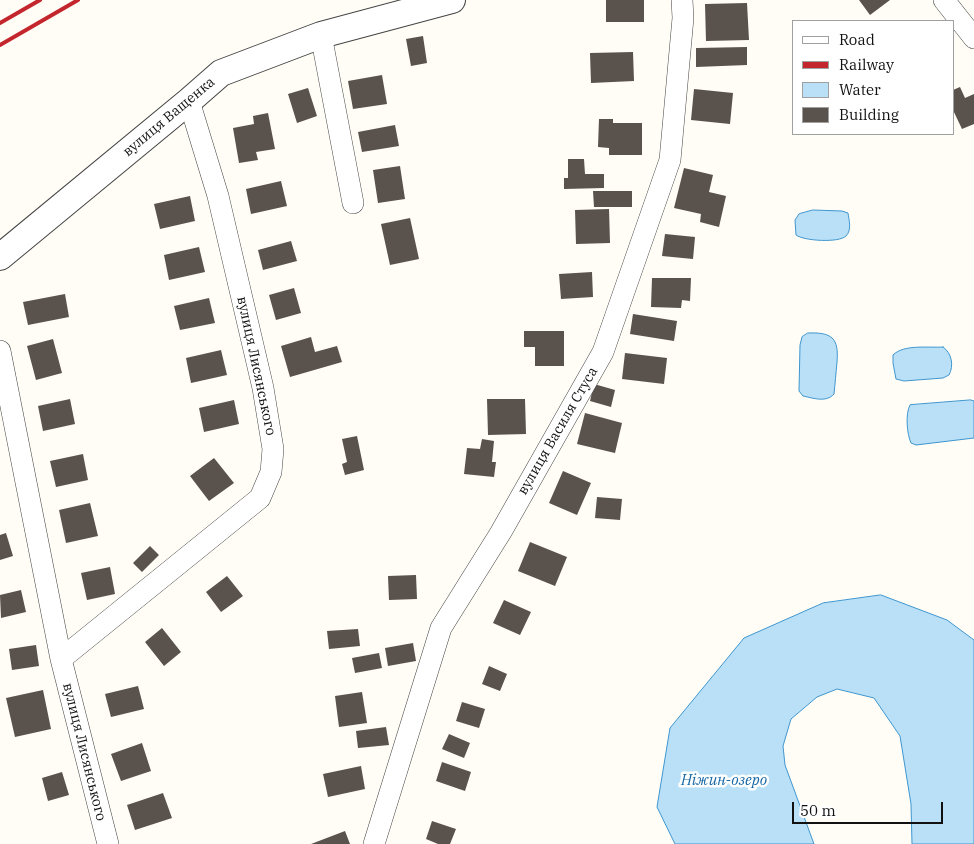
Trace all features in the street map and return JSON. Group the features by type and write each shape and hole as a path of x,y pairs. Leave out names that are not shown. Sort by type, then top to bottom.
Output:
{"street":[{"name":"вулиця Ващенка","path":"0,257 189,102 221,73 321,35 452,0"},
{"name":"вулиця Василя Стуса","path":"374,844 440,628 501,532 603,352 670,160 683,18 682,0"},
{"path":"944,0 974,38"},
{"path":"321,35 353,203"},
{"name":"вулиця Лисянського","path":"60,659 260,498 271,472 273,449 263,388 218,196 189,102"},
{"name":"вулиця Лисянського","path":"0,351 60,659 108,844"}],"water":[{"path":"813,210 848,213 850,225 848,234 836,240 806,239 796,235 795,220 799,214"},
{"path":"808,333 828,335 837,347 834,394 831,397 819,399 803,396 799,391 800,345 802,337"},
{"path":"943,347 951,360 949,375 943,378 904,381 896,379 893,355 903,349"},
{"path":"974,401 974,438 916,445 911,443 907,424 907,413 910,405"},
{"name":"Ніжин-озеро","path":"881,595 947,620 974,640 974,844 912,844 911,804 900,736 874,698 837,689 817,697 791,719 783,746 785,765 814,844 675,844 657,807 670,728 744,638 823,603"}],"building":[{"path":"606,0 644,0 644,22 606,22"},
{"path":"859,0 890,0 870,15"},
{"path":"747,3 749,40 706,41 705,4"},
{"path":"423,36 427,63 411,66 406,39"},
{"path":"747,47 747,65 696,67 696,48"},
{"path":"633,52 634,81 591,83 590,53"},
{"path":"382,75 387,104 353,109 348,81"},
{"path":"960,87 965,98 974,94 974,124 962,129 954,112 954,90"},
{"path":"308,88 317,116 297,123 288,94"},
{"path":"694,89 733,93 730,124 691,120"},
{"path":"268,113 275,149 256,152 258,160 239,163 233,128 254,124 253,116"},
{"path":"599,119 613,119 613,123 642,123 642,155 609,155 609,148 598,147"},
{"path":"395,125 399,146 362,152 358,132"},
{"path":"568,159 584,159 585,174 604,174 604,188 564,189 564,178 568,178"},
{"path":"400,166 405,199 378,203 373,170"},
{"path":"684,168 713,175 709,192 726,196 719,227 700,222 701,214 674,208"},
{"path":"281,181 287,206 251,214 246,189"},
{"path":"593,191 632,191 632,207 594,207"},
{"path":"190,196 195,221 160,229 154,204"},
{"path":"609,209 610,243 576,244 575,210"},
{"path":"410,218 419,259 390,265 381,224"},
{"path":"665,234 695,237 693,259 662,256"},
{"path":"291,241 297,261 263,270 258,250"},
{"path":"199,247 205,272 169,280 164,255"},
{"path":"592,272 593,297 561,299 559,274"},
{"path":"652,278 691,278 690,301 682,300 681,308 651,307"},
{"path":"294,288 301,313 276,320 269,295"},
{"path":"65,294 69,317 28,325 23,302"},
{"path":"209,298 215,323 180,330 174,306"},
{"path":"633,314 677,321 674,341 630,334"},
{"path":"524,331 564,331 564,366 535,366 535,347 524,347"},
{"path":"311,337 315,352 337,346 342,362 290,377 281,346"},
{"path":"53,339 62,373 36,380 27,346"},
{"path":"221,350 227,375 191,383 186,358"},
{"path":"625,353 667,358 664,384 622,379"},
{"path":"594,384 615,390 611,407 590,401"},
{"path":"70,399 75,424 43,431 38,406"},
{"path":"487,399 525,399 526,434 488,435"},
{"path":"234,400 239,424 204,432 199,408"},
{"path":"585,413 622,423 615,453 577,444"},
{"path":"357,436 364,470 345,475 342,464 347,462 342,439"},
{"path":"482,439 494,441 492,462 496,462 494,477 464,474 467,448 480,449"},
{"path":"83,454 88,480 56,487 50,461"},
{"path":"214,458 234,483 209,501 190,476"},
{"path":"563,471 591,483 577,515 549,503"},
{"path":"597,497 622,499 620,520 595,518"},
{"path":"90,503 98,536 66,543 59,510"},
{"path":"6,533 13,556 0,560 0,535"},
{"path":"530,542 567,557 555,586 518,571"},
{"path":"150,546 159,555 142,572 133,563"},
{"path":"110,567 115,594 87,600 81,573"},
{"path":"416,575 417,599 389,600 388,576"},
{"path":"227,576 243,596 221,612 206,592"},
{"path":"21,590 26,612 1,618 0,595"},
{"path":"504,600 531,612 520,635 493,623"},
{"path":"162,628 181,652 164,666 145,642"},
{"path":"358,629 360,646 329,649 327,631"},
{"path":"413,643 416,661 388,666 385,648"},
{"path":"36,645 39,666 12,670 9,649"},
{"path":"379,653 382,668 355,673 352,658"},
{"path":"489,666 507,674 500,691 482,684"},
{"path":"138,686 144,709 111,717 105,694"},
{"path":"43,690 51,729 15,737 6,698"},
{"path":"362,692 367,723 339,727 335,696"},
{"path":"462,702 485,709 479,728 456,721"},
{"path":"386,727 389,745 358,748 356,731"},
{"path":"449,734 470,743 464,758 442,749"},
{"path":"142,743 151,771 121,781 111,754"},
{"path":"442,762 471,772 465,791 436,781"},
{"path":"361,766 365,789 328,797 323,774"},
{"path":"62,772 69,795 48,801 42,778"},
{"path":"163,793 172,818 135,830 127,805"},
{"path":"432,821 456,829 450,844 438,844 426,839"},
{"path":"345,831 350,844 311,844"}],"railway":[{"path":"0,23 40,0"},
{"path":"0,45 78,0"}]}
